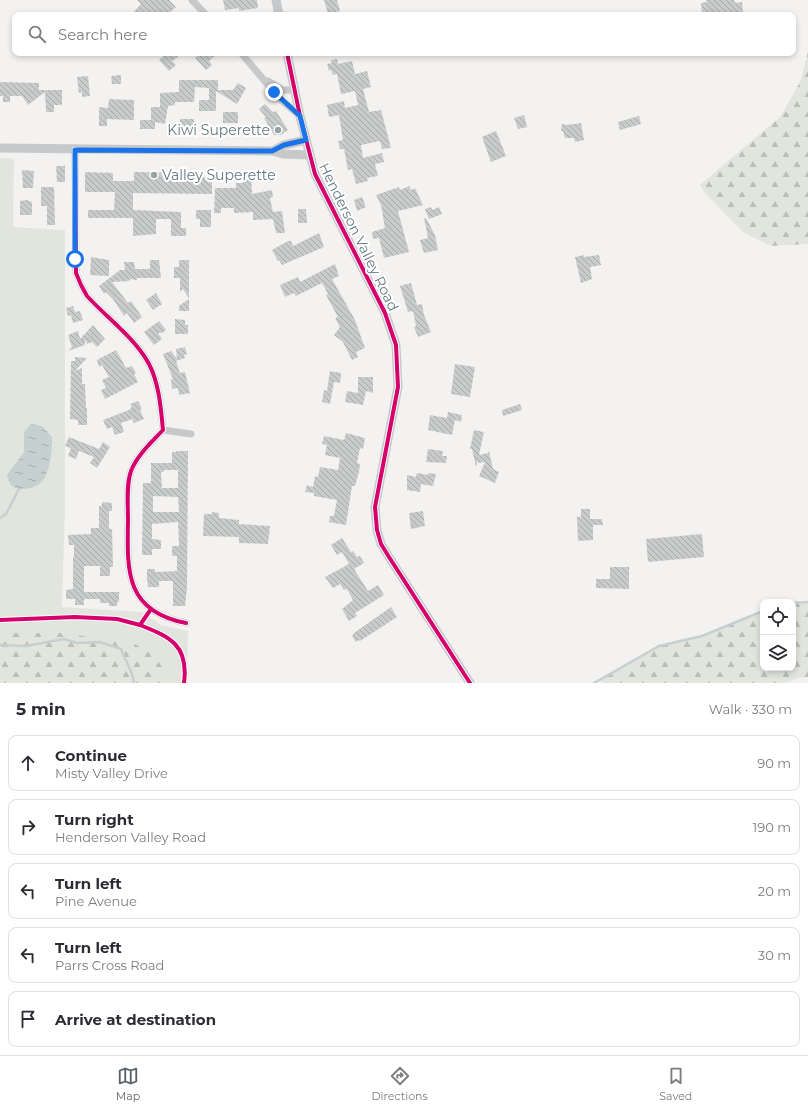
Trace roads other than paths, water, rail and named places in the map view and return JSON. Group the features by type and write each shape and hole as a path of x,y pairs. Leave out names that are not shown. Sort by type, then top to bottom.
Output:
{"street":[{"path":"192,0 203,12"},
{"path":"276,0 278,12"},
{"path":"244,56 280,99 300,116"},
{"path":"288,56 309,155"},
{"path":"256,70 282,90 294,90"},
{"name":"Henderson Valley Road","path":"272,151 284,145 306,140"},
{"name":"Henderson Valley Road","path":"0,148 272,151 283,154 309,155 315,174 385,314 396,345 398,387 376,507 377,530 382,544 389,556 470,683"},
{"path":"75,150 76,273 87,296 140,350 150,365 157,390 163,430"},
{"path":"163,430 191,434"},
{"path":"163,430 146,449 131,470 129,479 127,563 130,578 144,603 160,615 170,620 186,623"}],"water":[{"path":"31,424 42,426 52,437 50,462 45,477 39,484 34,487 19,489 10,484 7,475 24,452 24,432"}],"waterway":[{"path":"0,518 6,514 19,489"},
{"path":"796,603 808,602"},
{"path":"594,683 659,646 702,636 760,612"},
{"path":"0,645 26,646 64,639 77,643 100,642 121,649 132,674 134,683"}],"place":[{"name":"Kiwi Superette","path":"278,130"},
{"name":"Valley Superette","path":"154,175"}]}
